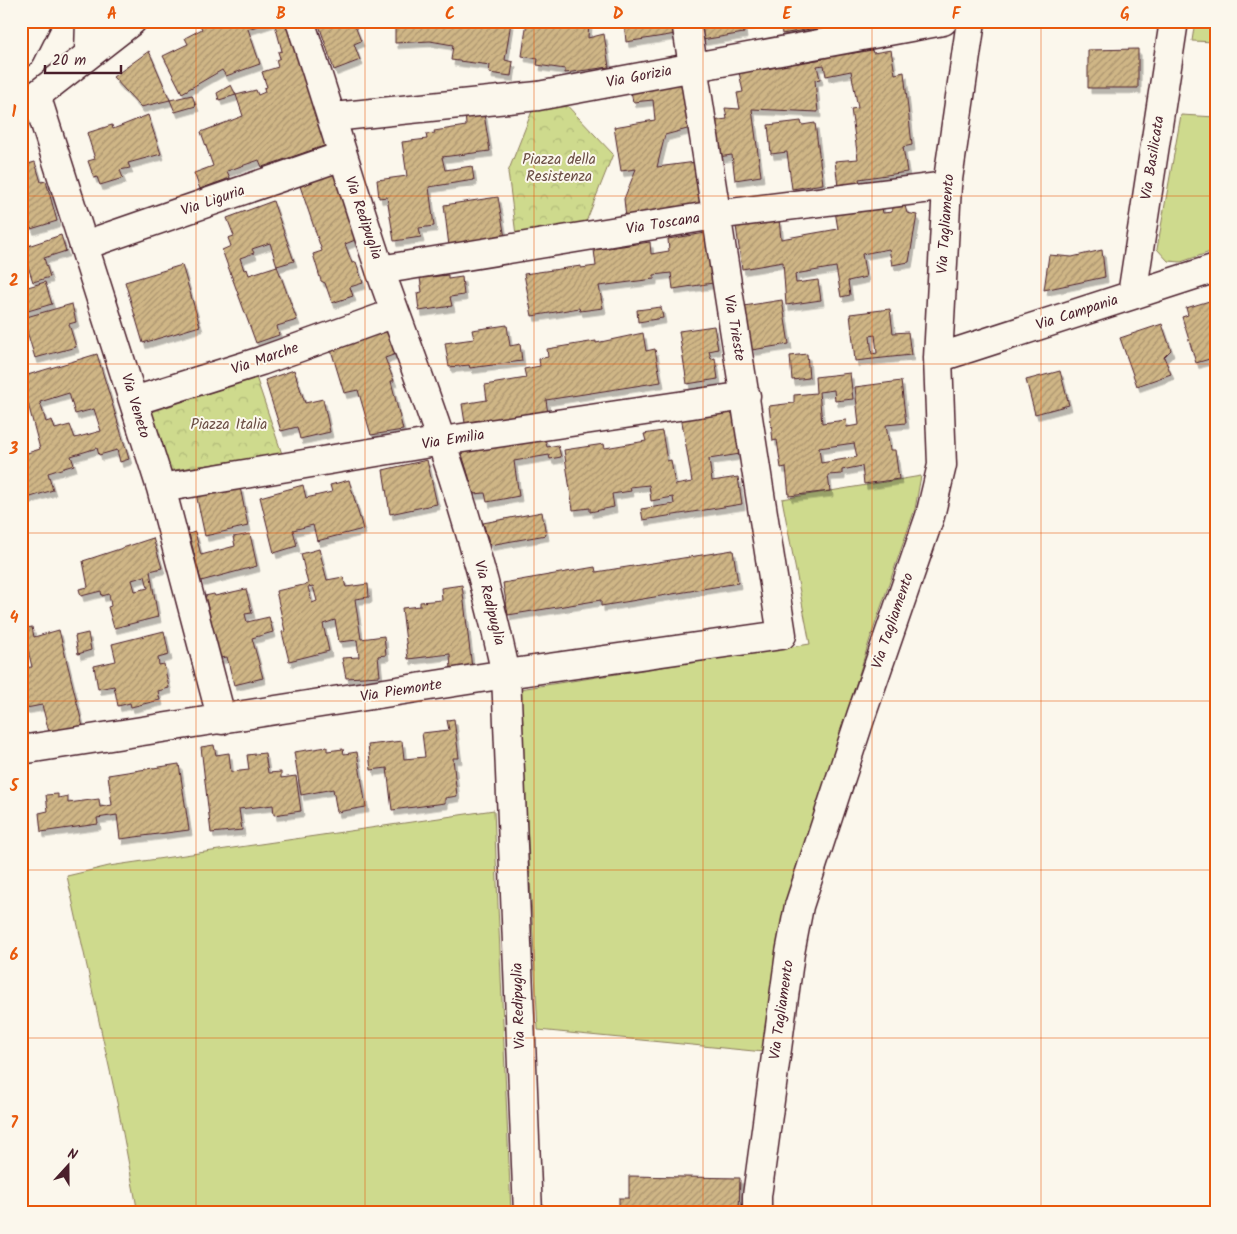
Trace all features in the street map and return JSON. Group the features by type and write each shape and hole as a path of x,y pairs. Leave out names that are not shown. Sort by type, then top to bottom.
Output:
{"street":[{"path":"21,53 37,21"},
{"path":"89,52 90,21"},
{"path":"29,101 89,52 132,21"},
{"name":"Via Redipuglia","path":"300,21 333,117 342,156 380,270 442,441 488,594 506,674 528,1213"},
{"name":"Via Trieste","path":"686,21 782,635"},
{"name":"Via Gorizia","path":"333,117 538,96 943,21"},
{"name":"Via Tagliamento","path":"757,1213 757,1196 789,963 799,906 861,716 930,516 942,465 938,358 947,186 971,21"},
{"name":"Via Basilicata","path":"1132,295 1174,21"},
{"name":"Via Veneto","path":"29,101 85,245 134,401 161,488 222,720"},
{"name":"Via Liguria","path":"85,245 342,156"},
{"name":"Via Toscana","path":"380,270 715,215 947,186"},
{"name":"Via Campania","path":"938,358 1216,268"},
{"name":"Via Marche","path":"134,401 261,361 395,313"},
{"name":"Via Emilia","path":"161,488 442,441 746,396"},
{"name":"Via Piemonte","path":"21,750 506,674 782,635"}],"green space":[{"path":"1195,21 1216,21 1216,42 1192,41"},
{"name":"Piazza della Resistenza","path":"559,97 613,154 584,227 516,235 508,172 536,101"},
{"path":"1181,115 1216,117 1216,250 1181,262 1168,261 1157,249"},
{"name":"Piazza Italia","path":"256,377 282,454 167,471 149,413"},
{"path":"921,476 915,509 870,639 809,835 764,1052 538,1030 520,689 810,644 782,499"},
{"path":"494,810 511,1213 138,1213 118,1107 67,876 109,866"}],"building":[{"path":"198,21 273,21 248,29 260,64 226,76 222,70 182,93 163,56 188,44 185,38 202,29"},
{"path":"274,21 289,21 327,145 262,167 259,160 227,171 230,178 200,189 194,173 213,166 201,132 243,116 236,95 256,90 258,95 265,92 264,88 267,87 262,72 278,67 276,60 280,58 278,52 282,51"},
{"path":"332,21 353,21 361,41 354,44 360,60 334,70 319,25"},
{"path":"395,21 511,22 505,60 513,62 511,76 489,73 490,65 451,60 453,45 430,41 395,43"},
{"path":"527,21 589,21 588,38 604,34 609,67 565,73 565,69 537,65 538,59 522,56"},
{"path":"624,21 675,21 676,34 626,42"},
{"path":"752,21 752,24 743,25 744,33 702,40 699,22"},
{"path":"780,21 826,21 827,26 782,34"},
{"path":"848,47 848,54 872,50 873,53 891,50 895,74 904,72 912,145 903,147 907,172 859,179 860,183 838,187 835,161 858,159 851,109 858,108 851,71 826,76 824,65 817,66 820,79 815,80 818,112 752,109 761,176 735,180 732,155 718,157 712,121 727,119 725,108 740,109 737,93 743,92 739,72 823,59 822,52"},
{"path":"1138,49 1138,88 1088,88 1088,50"},
{"path":"149,51 170,100 141,107 113,77"},
{"path":"683,79 691,128 665,135 657,167 696,162 703,207 626,218 624,199 636,169 621,171 614,127 655,120 653,100 633,102 630,87"},
{"path":"231,85 236,95 219,100 217,93"},
{"path":"192,95 196,106 175,112 170,100"},
{"path":"483,108 490,151 442,157 445,170 472,166 474,180 429,187 434,226 419,228 421,237 394,241 387,197 379,198 377,180 407,176 402,142 427,139 426,134 435,133 434,131 466,126 465,111"},
{"path":"148,115 161,154 128,163 130,168 120,170 123,178 100,185 97,177 94,178 88,161 95,159 87,133 112,125 113,129"},
{"path":"801,121 802,125 815,123 823,184 792,189 787,152 771,154 768,125"},
{"path":"35,162 41,182 46,181 57,221 31,229 25,213 21,213 21,166"},
{"path":"336,173 358,239 345,244 352,263 356,262 363,283 350,287 353,296 332,303 325,283 321,281 313,254 322,251 300,186"},
{"path":"498,197 505,238 449,246 444,205"},
{"path":"273,201 294,261 277,266 297,320 277,326 279,335 256,343 222,250 231,246 228,238 234,236 227,218","holes":["270,243 277,266 249,275 247,269 244,270 240,258 254,253 252,249"]},
{"path":"881,203 883,213 892,212 892,208 905,206 907,213 917,215 909,262 892,265 889,249 862,254 866,277 848,281 850,295 841,297 836,267 795,274 796,283 818,280 821,300 786,305 783,262 742,269 736,226 779,219 781,239 838,229 835,211"},
{"path":"706,233 713,283 673,289 671,273 654,275 654,279 599,286 603,308 580,311 579,308 532,316 524,274 581,266 581,268 596,266 594,250 650,242 651,254 669,251 668,239"},
{"path":"61,235 66,251 44,258 50,277 33,282 22,248"},
{"path":"1102,250 1105,277 1044,290 1049,255 1072,257"},
{"path":"182,265 200,326 143,343 125,282"},
{"path":"448,275 448,279 462,277 464,295 450,297 452,306 419,311 417,293 422,292 420,278"},
{"path":"45,282 52,304 21,313 21,289"},
{"path":"1216,299 1216,357 1196,363 1182,317 1188,315 1186,308"},
{"path":"782,300 789,344 752,350 744,306"},
{"path":"72,304 76,322 69,324 76,347 35,358 23,318"},
{"path":"661,307 663,318 638,322 637,310"},
{"path":"890,309 893,333 908,332 911,355 855,361 850,314","holes":["875,335 877,353 872,354 870,336"]},
{"path":"1162,324 1171,350 1164,357 1171,374 1137,386 1120,338"},
{"path":"507,325 510,346 520,344 522,361 470,368 469,365 449,367 445,343 474,339 472,330"},
{"path":"714,326 718,349 709,351 711,359 715,358 718,379 687,384 679,331"},
{"path":"387,329 396,354 385,358 394,381 391,381 403,430 371,435 358,390 344,393 331,350"},
{"path":"643,333 646,351 655,349 661,382 546,400 548,414 491,424 490,418 465,423 462,404 487,400 485,385 526,378 524,369 540,366 539,359 548,357 547,349 596,341 596,343"},
{"path":"97,354 129,459 120,462 117,450 99,455 97,448 71,456 74,465 48,473 53,490 21,500 21,455 40,449 21,377","holes":["69,393 75,414 94,409 101,431 75,438 70,425 55,429 52,420 46,422 40,402"]},
{"path":"807,354 809,378 792,380 790,356"},
{"path":"294,370 305,403 323,399 330,432 300,439 297,427 281,431 265,380"},
{"path":"1060,371 1069,405 1035,414 1026,380"},
{"path":"850,373 853,399 835,401 834,390 819,392 822,423 846,420 847,427 859,425 855,387 901,381 906,423 886,425 890,450 895,450 899,479 864,484 862,466 842,470 842,474 828,475 830,491 789,496 786,467 781,468 777,440 773,441 769,406 794,403 794,395 816,393 815,377","holes":["854,443 857,457 821,463 819,448"]},
{"path":"733,407 740,454 709,459 712,481 738,477 742,504 643,520 641,509 674,504 673,497 651,501 649,485 630,487 631,491 612,494 614,507 590,512 590,508 573,510 564,450 604,444 605,448 646,441 644,434 662,431 667,461 671,460 675,485 692,482 681,416"},
{"path":"545,438 547,447 558,445 561,457 550,459 549,455 514,461 519,496 487,502 485,493 474,494 461,451"},
{"path":"427,460 437,504 390,514 383,470"},
{"path":"349,480 363,529 317,541 313,525 293,530 297,546 274,553 260,497 303,485 306,498 332,492 330,485"},
{"path":"240,487 248,526 205,536 196,494"},
{"path":"542,512 546,535 490,545 483,523"},
{"path":"195,532 201,555 235,546 233,537 250,534 257,566 201,581 189,534"},
{"path":"153,538 162,568 150,571 158,617 114,628 108,607 111,606 109,594 102,596 101,591 81,596 79,589 88,587 83,561","holes":["145,576 148,588 135,591 132,580"]},
{"path":"319,549 327,580 343,577 346,587 368,584 369,597 355,599 361,639 384,636 386,655 378,656 380,676 346,678 342,658 359,657 357,640 339,642 335,620 323,624 329,651 289,661 282,632 285,631 276,591 308,584 301,554","holes":["313,586 317,601 312,603 308,587"]},
{"path":"733,550 738,583 601,606 601,600 508,615 503,583 595,567 596,572"},
{"path":"462,585 472,668 451,670 450,654 408,659 402,608 420,606 420,602 442,600 441,588"},
{"path":"246,589 252,613 245,614 247,622 269,617 273,632 252,638 263,678 234,685 227,657 220,658 205,596 214,594 215,596"},
{"path":"32,627 34,637 59,630 83,727 49,732 42,705 21,709 21,668 32,667 23,629"},
{"path":"164,631 169,655 158,658 159,665 164,664 169,688 158,691 160,700 131,707 130,703 118,706 114,686 98,689 94,666 116,661 112,644"},
{"path":"88,633 91,650 78,654 75,636"},
{"path":"454,719 459,758 453,758 457,796 445,798 445,803 392,810 387,768 371,770 368,745 402,741 404,759 425,757 422,733 449,730 447,720"},
{"path":"214,745 216,755 229,753 231,772 249,770 247,755 265,753 268,773 281,772 281,778 296,776 301,811 274,815 273,805 239,809 242,830 211,833 201,747"},
{"path":"327,747 327,751 343,749 344,754 357,752 366,807 337,812 333,789 301,795 294,752"},
{"path":"179,764 189,830 120,839 117,815 97,818 98,824 41,832 39,813 48,811 46,795 58,794 58,798 68,796 68,803 99,799 100,807 112,805 108,775"},
{"path":"629,1176 740,1178 739,1213 619,1213 619,1198 629,1198"}]}
